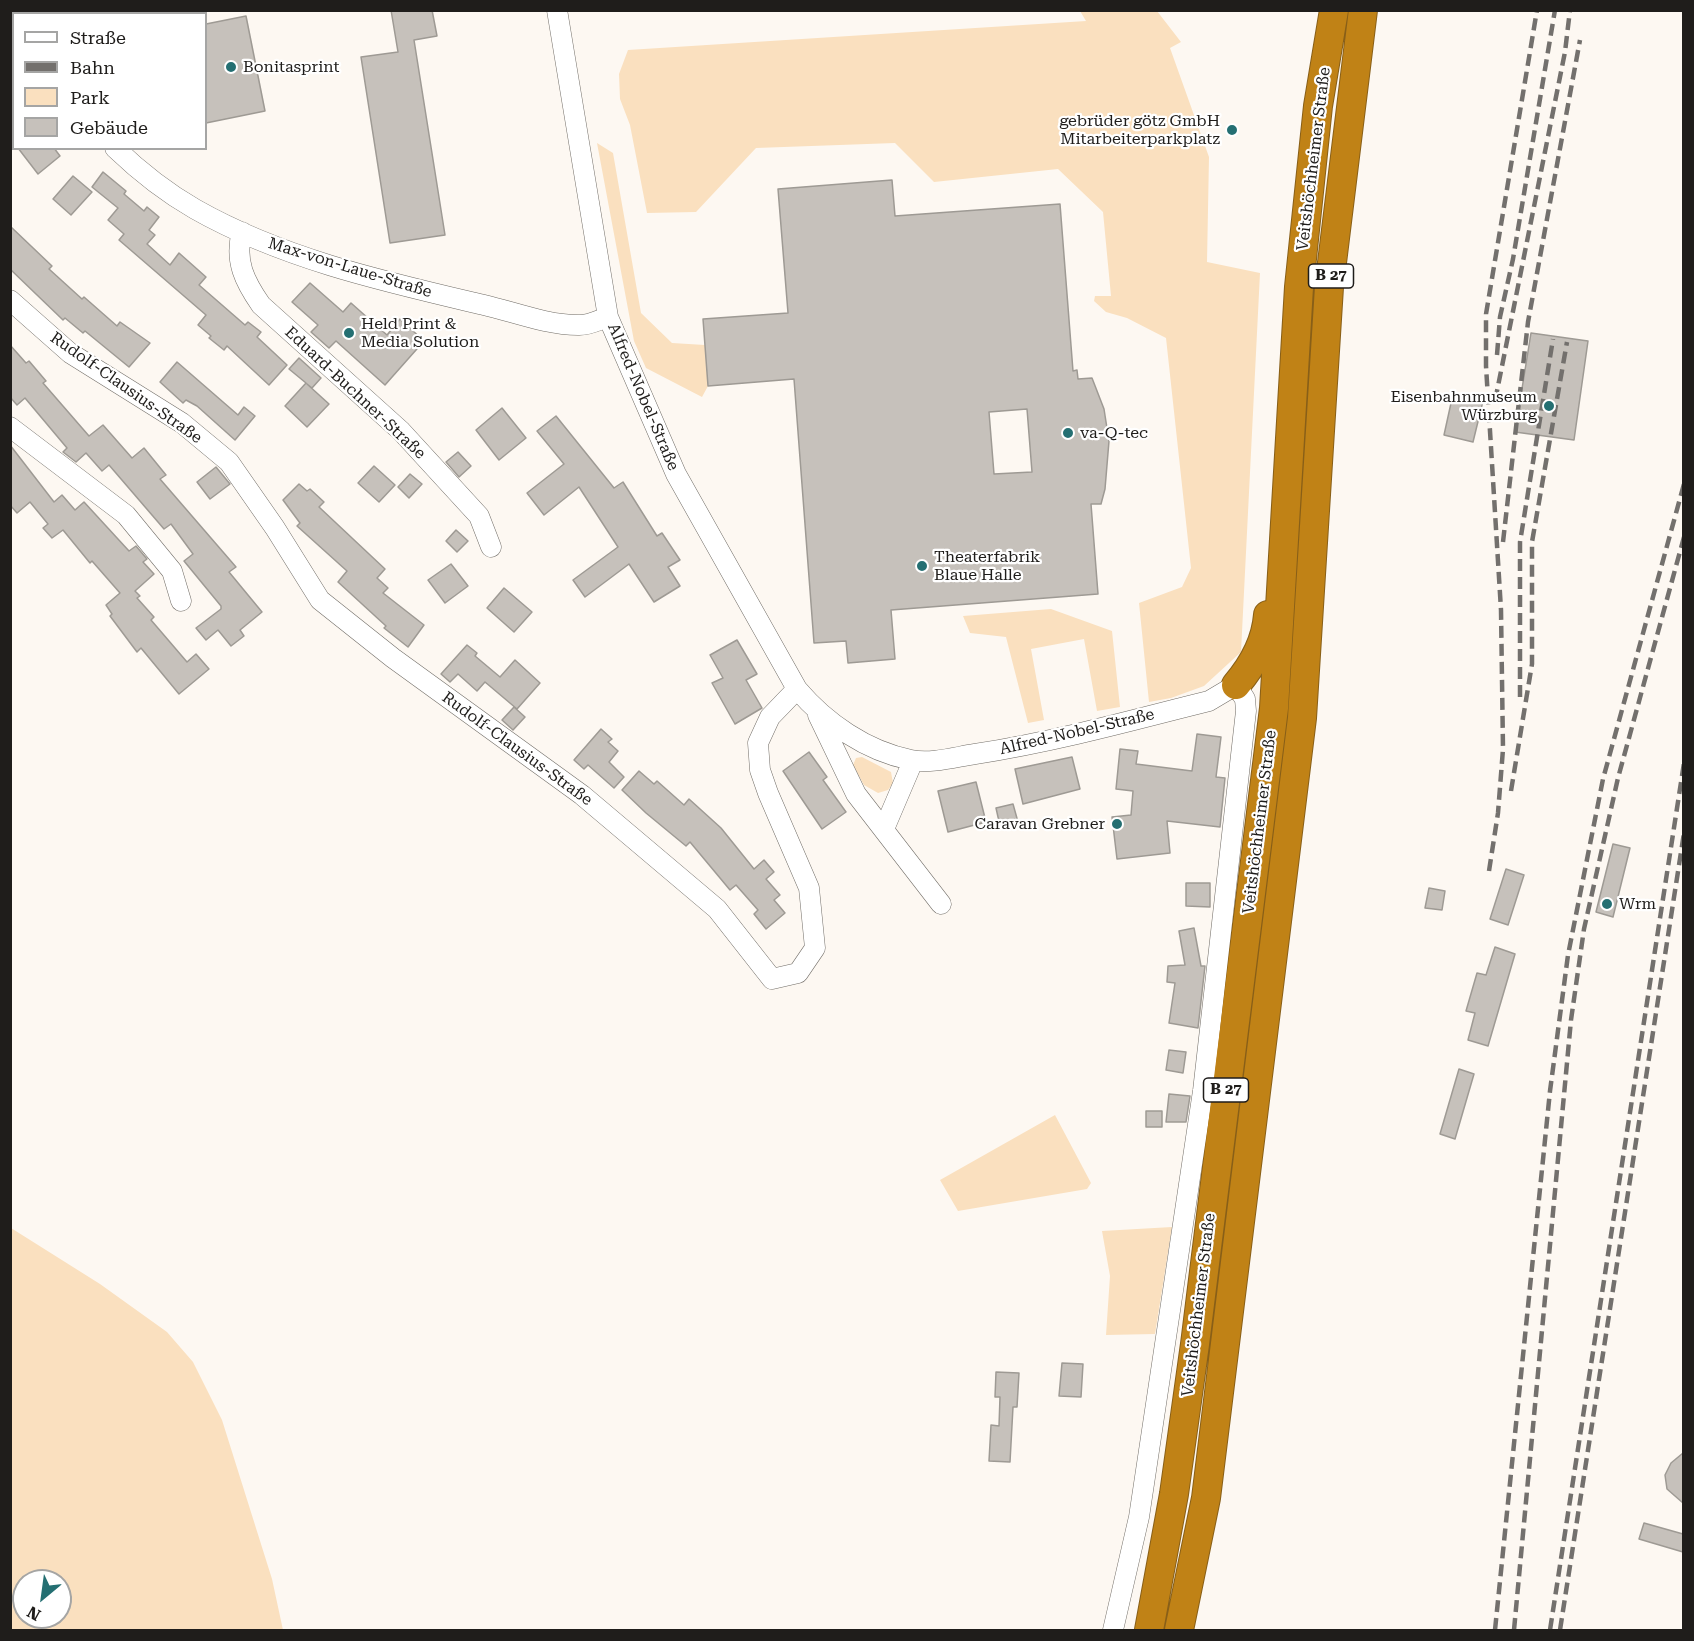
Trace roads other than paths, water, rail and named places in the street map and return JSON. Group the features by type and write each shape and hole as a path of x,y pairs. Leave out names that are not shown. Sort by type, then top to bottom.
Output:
{"highway":[{"name":"Veitshöchheimer Straße","path":"1149,1630 1174,1494 1196,1344 1274,708 1299,287 1318,106 1334,10"},
{"name":"Veitshöchheimer Straße","path":"1179,1630 1206,1498 1302,718 1315,543 1329,287 1364,10"},
{"path":"1236,685 1252,664 1260,647 1267,623 1270,562 1285,547"}],"street":[{"name":"Alfred-Nobel-Straße","path":"557,10 608,317 676,474 797,689 817,713 856,794 941,904"},
{"name":"Max-von-Laue-Straße","path":"117,150 132,165 193,208 242,232 305,257 412,288 547,320 579,326 608,317"},
{"name":"Eduard-Buchner-Straße","path":"242,232 238,255 242,272 247,285 261,305 400,431 479,516 490,547"},
{"name":"Rudolf-Clausius-Straße","path":"10,300 70,353 182,423 229,462 275,528 320,600 393,658 582,795 717,909 772,978 798,973 815,948 809,888 768,794 760,770 758,743 770,717 797,689"},
{"path":"10,427 126,515 172,571 181,601"},
{"name":"Alfred-Nobel-Straße","path":"817,713 838,728 886,753 913,761 934,761 1023,746 1124,723 1209,701 1236,685"},
{"name":"Veitshöchheimer Straße","path":"1113,1630 1139,1518 1203,1091 1246,711 1245,699 1236,685"},
{"path":"884,830 913,761"}],"railway":[{"path":"1489,871 1498,813 1503,749 1501,610 1486,366 1486,314 1537,10"},
{"path":"1497,355 1500,317 1513,259 1555,10"},
{"path":"1495,401 1565,52 1570,10"},
{"path":"1503,542 1528,322 1580,40"},
{"path":"1520,697 1520,542 1553,339"},
{"path":"1511,791 1532,664 1532,542 1567,342"},
{"path":"1495,1630 1550,1091 1568,955 1603,779 1684,484"},
{"path":"1514,1630 1571,1020 1584,929 1618,778 1684,537"},
{"path":"1550,1630 1684,763"},
{"path":"1560,1630 1684,833"}],"place":[{"name":"Bonitasprint","path":"231,67"},
{"name":"gebrüder götz GmbH Mitarbeiterparkplatz","path":"1232,130"},
{"name":"Held Print & Media Solution","path":"349,333"},
{"name":"Eisenbahnmuseum Würzburg","path":"1549,406"},
{"name":"va-Q-tec","path":"1068,433"},
{"name":"Theaterfabrik Blaue Halle","path":"922,566"},
{"name":"Caravan Grebner","path":"1117,824"},
{"name":"Wrm","path":"1607,904"}]}
